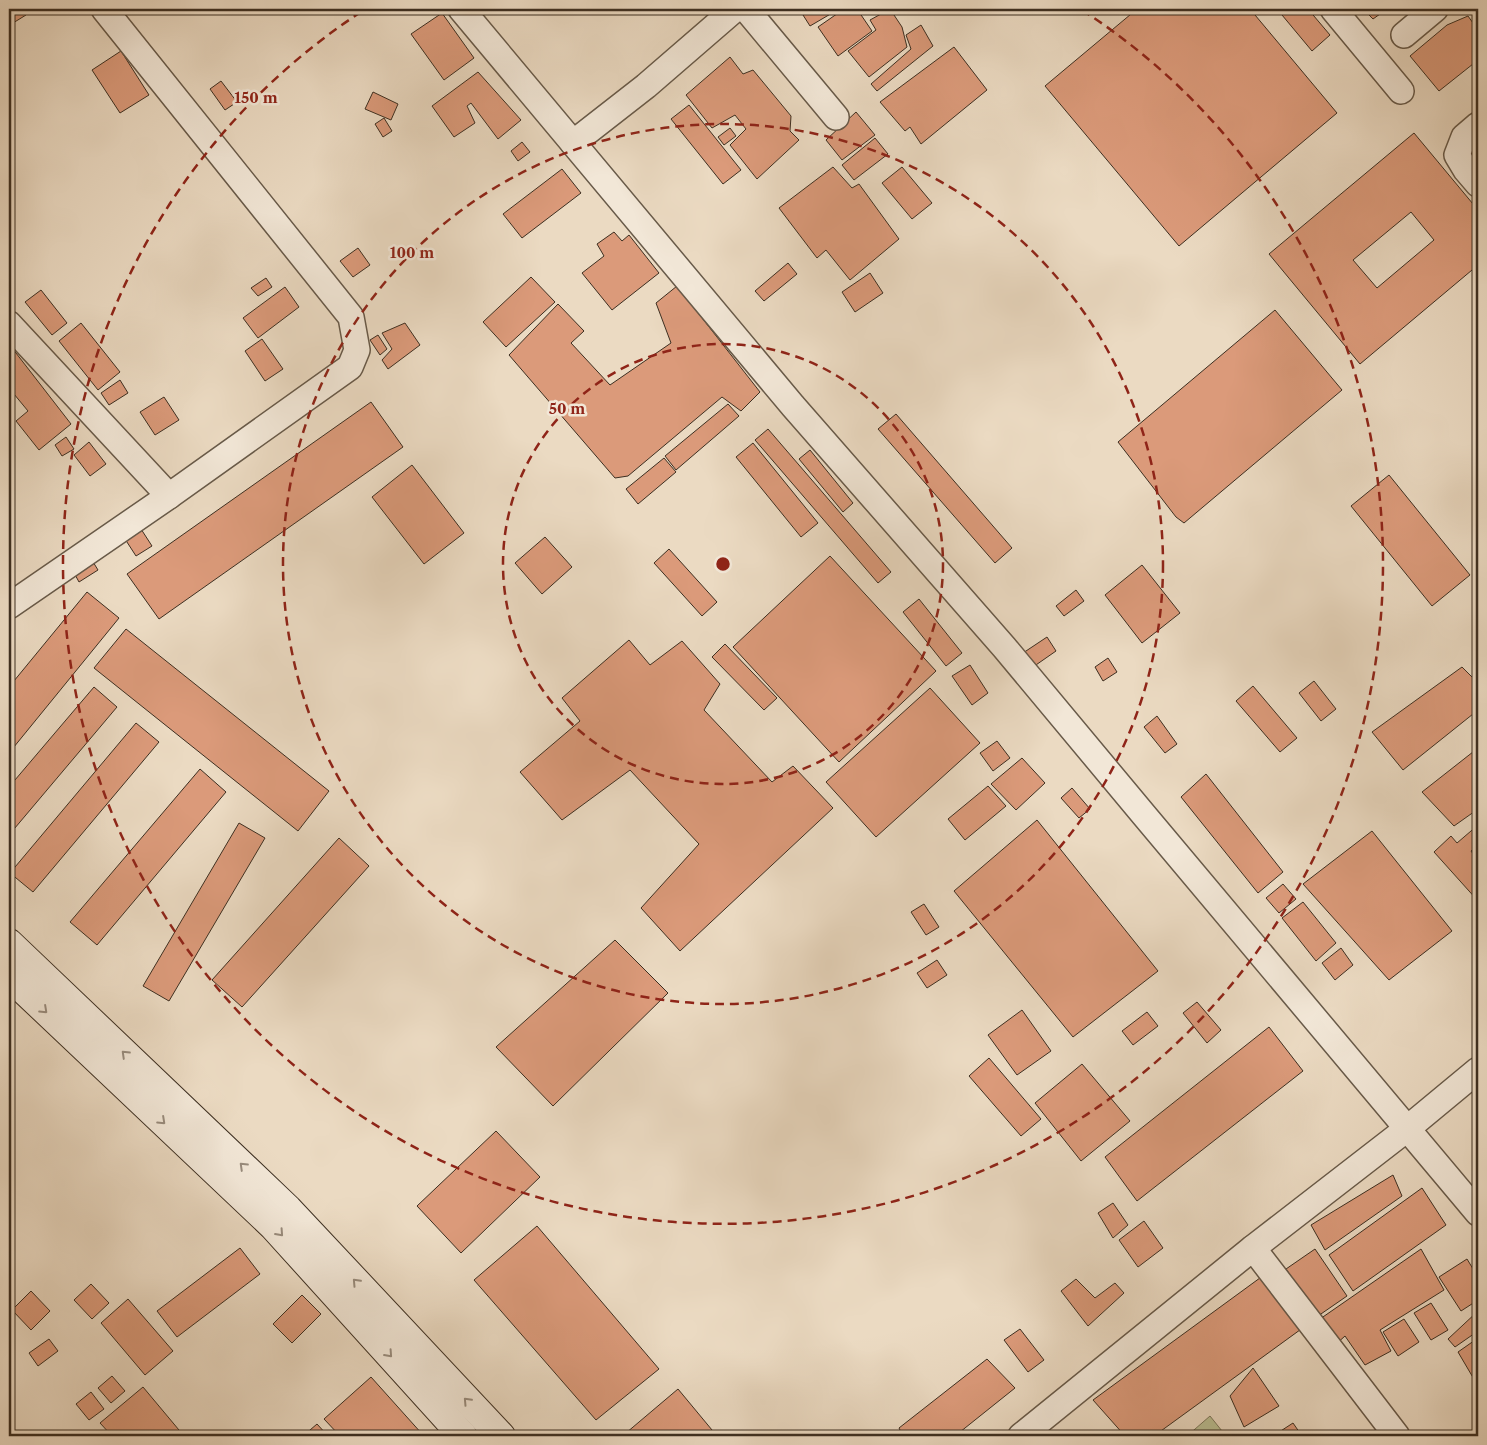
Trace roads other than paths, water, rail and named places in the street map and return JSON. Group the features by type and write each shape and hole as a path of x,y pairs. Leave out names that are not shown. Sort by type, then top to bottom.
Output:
{"main road":[{"path":"9,943 288,1209 501,1436"},
{"path":"9,976 273,1226 463,1436"}],"street":[{"path":"9,606 169,496 350,367 357,350 351,317 104,9"},
{"path":"461,9 793,406 1004,647 1478,1213"},
{"path":"573,143 646,86 735,9"},
{"path":"746,9 836,118"},
{"path":"1333,9 1401,91"},
{"path":"1404,35 1435,9"},
{"path":"1478,125 1464,137 1457,155 1466,170 1478,184"},
{"path":"9,324 169,496"},
{"path":"1021,1436 1253,1248 1408,1128 1478,1070"},
{"path":"1253,1248 1397,1436"}]}
